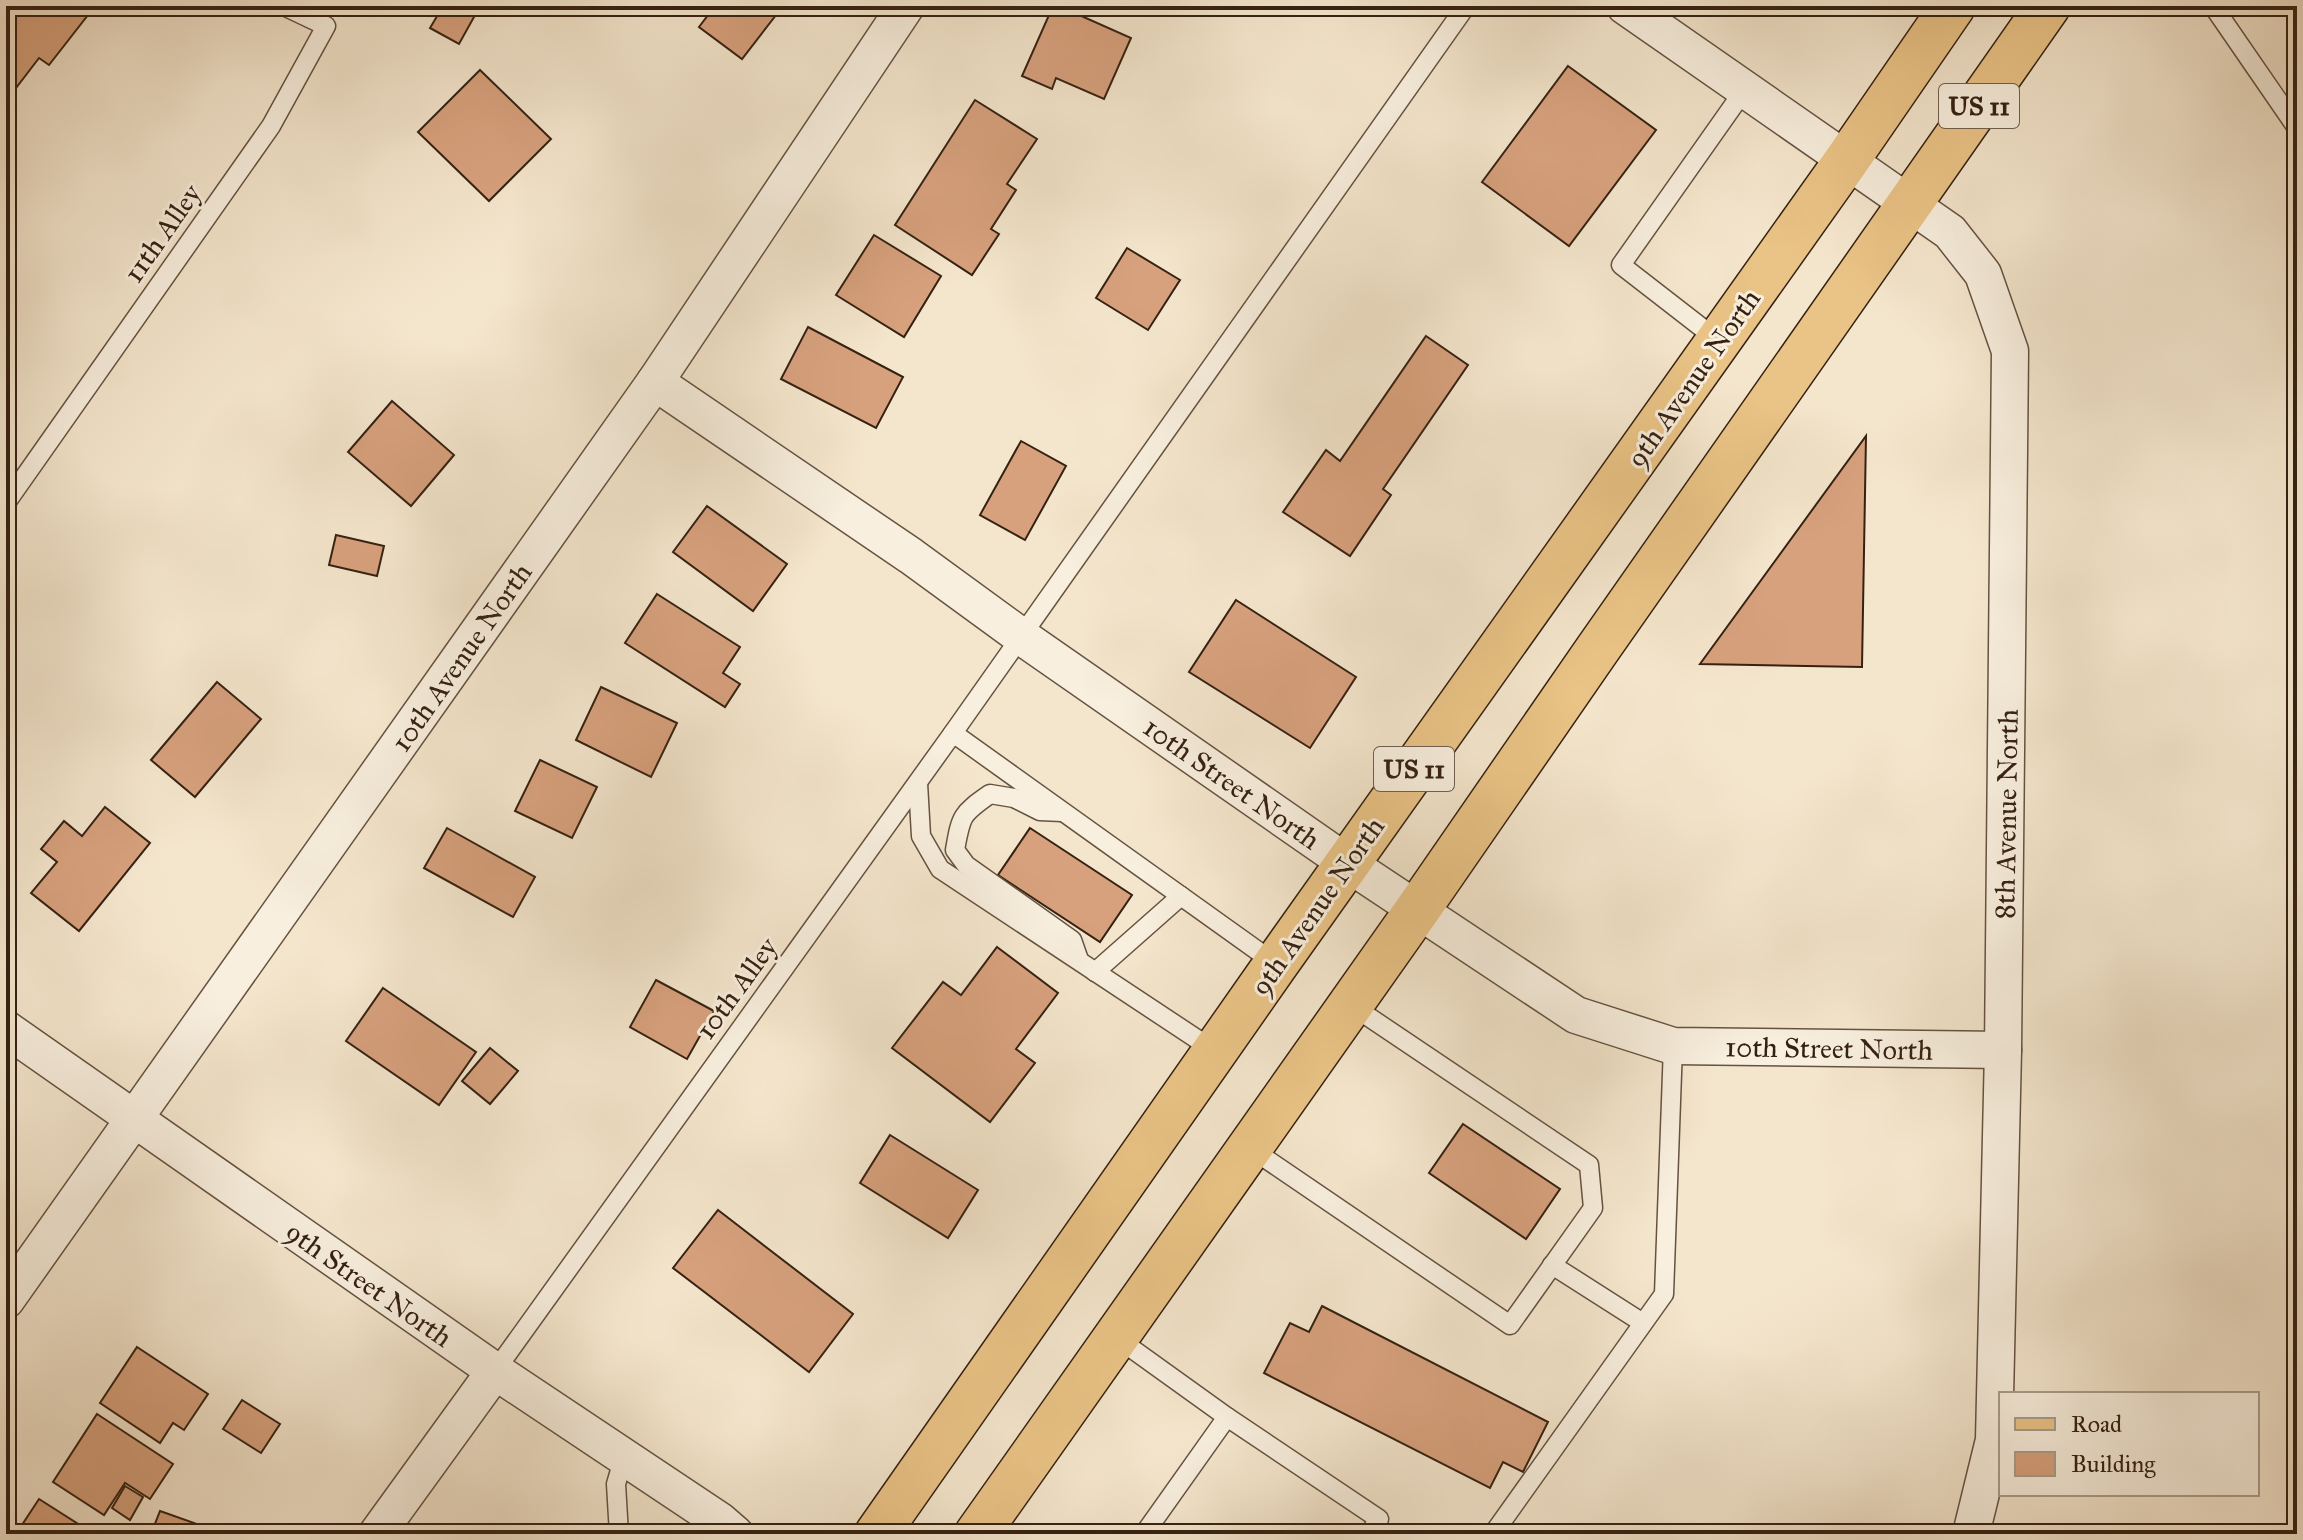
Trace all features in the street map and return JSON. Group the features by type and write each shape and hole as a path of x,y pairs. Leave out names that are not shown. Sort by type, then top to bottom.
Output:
{"main road":[{"name":"9th Avenue North","path":"877,1534 1953,6"},
{"name":"US 11","path":"977,1534 1351,1005 2048,6"}],"street":[{"name":"10th Avenue North","path":"6,1300 655,382 906,6"},
{"name":"8th Avenue North","path":"1625,6 1950,232 1983,274 2010,351 2003,1050 1994,1440 1971,1534"},
{"name":"10th Street North","path":"655,382 911,556 1347,863 1576,1015 1673,1046 2003,1050"},
{"name":"9th Street North","path":"6,1029 495,1371 735,1534"},
{"path":"377,1534 495,1371"}],"lane":[{"name":"11th Alley","path":"6,503 278,113 326,26 284,6"},
{"name":"10th Alley","path":"495,1371 1022,637 1466,6"},
{"path":"2213,6 2297,128"},
{"path":"1719,341 1621,265 1745,89"},
{"path":"953,733 1276,964"},
{"path":"918,783 921,836 940,869 1215,1051"},
{"path":"1065,813 1040,811 1014,798 990,794 968,809 960,822 955,850 966,865 1072,940 1079,960"},
{"path":"1095,972 1181,896"},
{"path":"1250,1148 1510,1325 1593,1208 1589,1165 1351,1005"},
{"path":"1493,1534 1664,1294 1673,1046"},
{"path":"1552,1265 1643,1323"},
{"path":"1116,1337 1227,1417 1379,1519 1369,1534"},
{"path":"1144,1534 1227,1417"},
{"path":"619,1534 616,1484 624,1457"}],"building":[{"path":"6,6 95,6 49,65 39,58 6,101"},
{"path":"443,6 479,8 459,44 430,28"},
{"path":"715,6 783,6 742,59 699,27"},
{"path":"1053,6 1131,38 1104,99 1056,78 1052,89 1022,76"},
{"path":"1568,66 1656,130 1569,246 1482,182"},
{"path":"480,70 551,139 489,201 418,132"},
{"path":"975,100 1037,139 1007,184 1016,190 991,229 999,234 972,275 895,225"},
{"path":"874,235 941,276 904,337 836,295"},
{"path":"1127,248 1180,280 1148,330 1096,298"},
{"path":"808,327 903,377 876,428 781,379"},
{"path":"1426,336 1468,365 1383,489 1391,495 1350,556 1283,512 1326,450 1340,461"},
{"path":"392,401 454,455 411,506 348,452"},
{"path":"1866,436 1862,667 1700,664"},
{"path":"1021,441 1066,466 1025,540 980,515"},
{"path":"707,506 787,564 753,611 673,552"},
{"path":"336,535 384,546 377,576 329,565"},
{"path":"657,594 740,647 723,673 740,684 725,707 625,643"},
{"path":"1236,600 1356,677 1310,748 1189,672"},
{"path":"217,682 261,719 195,797 151,760"},
{"path":"601,687 677,723 651,777 576,740"},
{"path":"540,760 597,787 572,838 515,811"},
{"path":"105,807 150,843 79,931 31,893 57,862 41,849 64,821 82,836"},
{"path":"447,828 535,877 513,917 424,868"},
{"path":"1030,828 1132,895 1100,942 998,875"},
{"path":"997,947 1058,993 1016,1049 1035,1063 990,1122 892,1048 943,982 961,995"},
{"path":"656,980 714,1011 687,1059 630,1027"},
{"path":"383,988 476,1052 439,1105 346,1041"},
{"path":"490,1048 518,1071 490,1104 462,1081"},
{"path":"1463,1124 1560,1189 1526,1239 1429,1173"},
{"path":"890,1135 978,1190 948,1238 860,1183"},
{"path":"718,1210 853,1314 809,1372 673,1268"},
{"path":"1322,1306 1548,1422 1523,1472 1503,1462 1490,1488 1264,1373 1290,1323 1309,1332"},
{"path":"137,1347 208,1394 184,1430 173,1423 160,1443 100,1403"},
{"path":"242,1400 280,1424 261,1453 223,1429"},
{"path":"97,1414 173,1464 150,1499 125,1483 104,1515 53,1482"},
{"path":"125,1486 143,1497 130,1520 112,1508"},
{"path":"39,1499 94,1534 16,1534"},
{"path":"160,1511 197,1524 193,1534 151,1534"}]}
